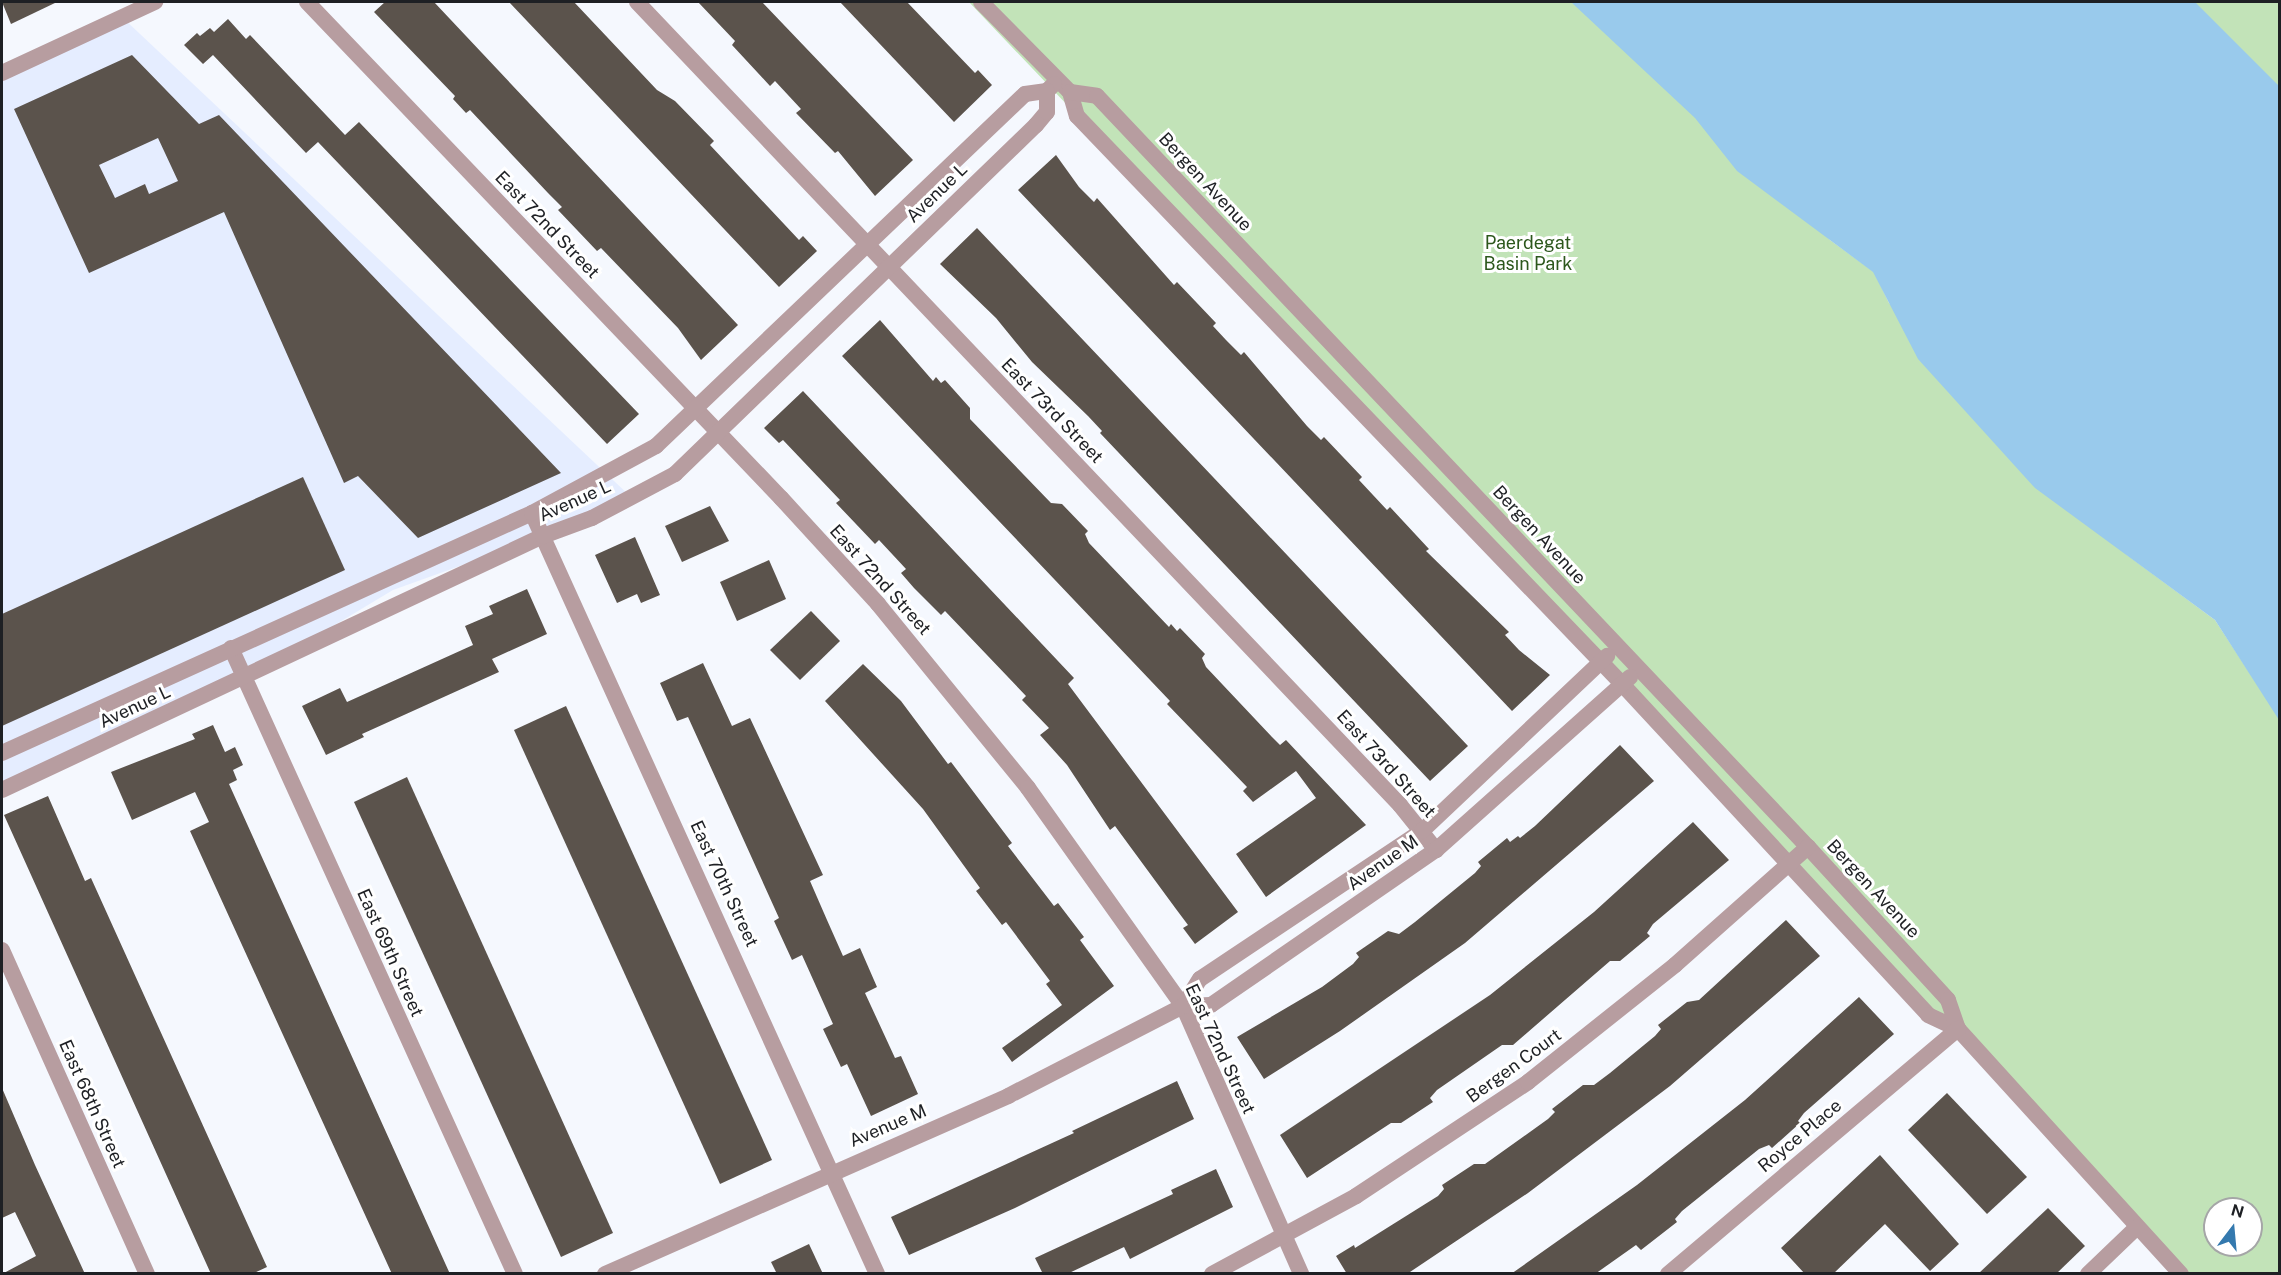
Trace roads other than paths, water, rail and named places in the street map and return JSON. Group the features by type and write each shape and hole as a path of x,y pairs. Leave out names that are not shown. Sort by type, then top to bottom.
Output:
{"street":[{"path":"2,73 155,2"},
{"name":"East 72nd Street","path":"307,2 696,410 861,587 947,686 1092,874 1183,1006 1301,1274"},
{"name":"East 73rd Street","path":"637,2 1422,831 1436,850"},
{"name":"Bergen Avenue","path":"981,2 1059,87 1077,116 1622,684 1928,1015 1958,1029 2181,1274"},
{"name":"Avenue L","path":"2,753 532,513 656,446 696,410 866,243 1025,94 1059,87"},
{"name":"Avenue L","path":"2,789 245,678 543,536 592,518 675,474 1036,124 1047,112 1059,87"},
{"name":"Bergen Avenue","path":"1059,87 1097,96 1808,847 1948,1000 1958,1029"},
{"name":"East 70th Street","path":"532,513 833,1170 876,1274"},
{"name":"Avenue M","path":"1183,1006 1200,979 1422,831 1617,646"},
{"name":"East 69th Street","path":"231,648 514,1274"},
{"name":"Avenue M","path":"605,1274 833,1170 1008,1096 1183,1006 1211,1005 1436,850 1639,669"},
{"name":"Bergen Court","path":"1212,1274 1284,1238 1440,1143 1528,1082 1675,965 1808,847"},
{"name":"East 68th Street","path":"2,950 147,1274"},
{"name":"Royce Place","path":"1668,1274 1958,1029"},
{"path":"2088,1274 2137,1227"}],"water":[{"path":"1571,2 2195,2 2279,86 2279,720 2215,620 2035,488 1918,359 1873,272 1737,171 1695,118"}],"park label":[{"name":"Paerdegat Basin Park","path":"1528,254"}]}
